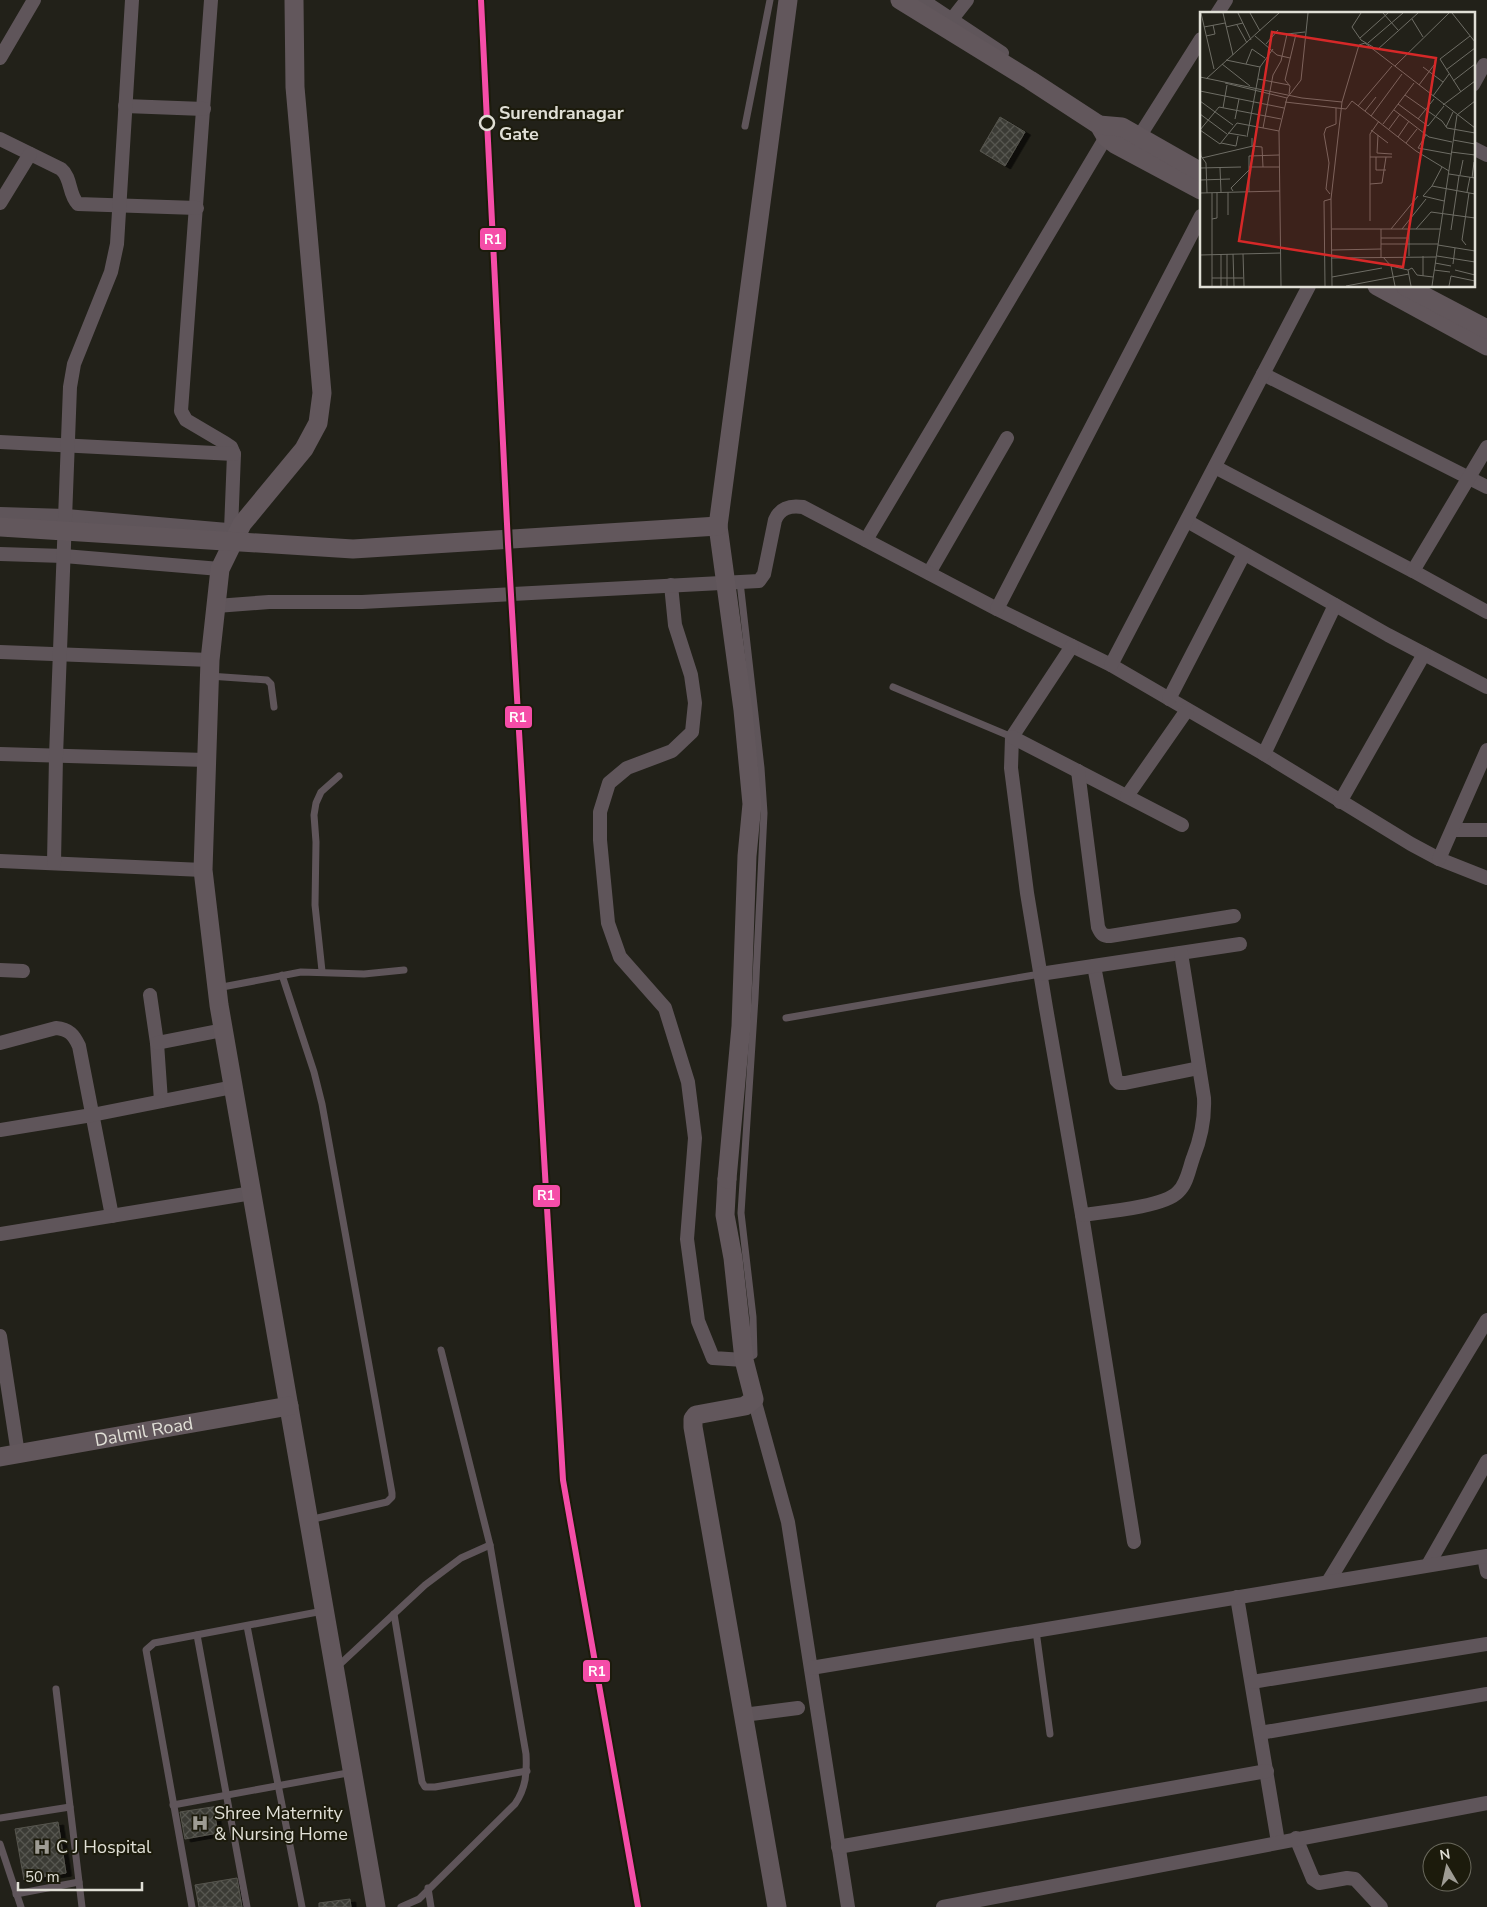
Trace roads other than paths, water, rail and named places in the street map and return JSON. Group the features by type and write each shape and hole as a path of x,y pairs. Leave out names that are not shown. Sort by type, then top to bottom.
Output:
{"street":[{"path":"0,58 34,0"},
{"path":"54,863 56,756 70,387 74,364 112,272 119,207 132,0"},
{"path":"211,0 181,411 186,420 231,447 234,454 235,530 220,569 209,668 203,870 223,1030 376,1907"},
{"path":"0,514 66,516 235,530 304,449 318,423 322,393 295,87 294,0"},
{"path":"788,0 718,526 752,804 747,856 741,1026 725,1215 733,1258 744,1360 788,1522 848,1907"},
{"path":"900,0 1030,80 1105,129 1122,127 1199,167"},
{"path":"922,0 952,19 1105,129 1115,144 1200,189"},
{"path":"952,19 967,0"},
{"path":"1218,12 1226,0"},
{"path":"1139,137 1200,41"},
{"path":"1474,83 1484,65"},
{"path":"125,106 204,109"},
{"path":"866,540 1105,129"},
{"path":"0,139 65,173 74,200 78,204 119,207 197,208"},
{"path":"1474,148 1487,155"},
{"path":"0,202 30,154"},
{"path":"997,609 1200,218"},
{"path":"1111,665 1308,288"},
{"path":"1381,288 1487,346"},
{"path":"1409,288 1487,329"},
{"path":"1263,374 1487,487"},
{"path":"929,573 1007,438"},
{"path":"0,442 234,454"},
{"path":"1413,571 1487,446"},
{"path":"1214,467 1487,612"},
{"path":"216,606 269,602 362,602 759,581 762,578 778,514 784,509 794,506 802,507 997,609 1111,665 1264,754 1410,844 1439,860 1487,878"},
{"path":"1187,521 1335,605 1487,687"},
{"path":"0,527 353,549 718,526"},
{"path":"0,554 64,556 220,569"},
{"path":"1169,699 1244,554"},
{"path":"671,585 675,625 691,675 695,703 692,732 672,751 627,768 609,783 600,812 600,840 608,923 620,957 665,1008 688,1082 695,1138 687,1239 698,1321 713,1358 744,1360"},
{"path":"1264,754 1335,605"},
{"path":"1072,646 1012,737 1011,768 1027,893 1082,1215 1134,1542"},
{"path":"0,652 60,655 209,668"},
{"path":"1340,802 1424,654"},
{"path":"1126,796 1188,710"},
{"path":"1012,737 1182,825"},
{"path":"1439,860 1487,750"},
{"path":"0,754 206,760"},
{"path":"1078,771 1098,927 1104,936 1234,916"},
{"path":"1453,830 1487,830"},
{"path":"0,861 203,870"},
{"path":"1040,974 1240,944"},
{"path":"1082,1215 1160,1202 1178,1193 1184,1185 1201,1138 1205,1114 1181,953"},
{"path":"1094,966 1116,1080 1119,1083 1199,1068"},
{"path":"0,970 23,971"},
{"path":"150,995 157,1043 161,1102"},
{"path":"0,1043 56,1028 66,1029 75,1036 79,1046 112,1216"},
{"path":"157,1043 223,1030"},
{"path":"0,1130 92,1115 233,1087"},
{"path":"0,1234 252,1192"},
{"path":"1328,1582 1487,1320"},
{"path":"0,1336 9,1455"},
{"path":"754,1399 745,1406 696,1415 693,1419 693,1428 777,1907"},
{"name":"Dalmil Road","path":"9,1455 289,1406"},
{"path":"1428,1565 1487,1460"},
{"path":"811,1668 1486,1556 1487,1572"},
{"path":"1238,1597 1278,1842"},
{"path":"1252,1682 1487,1644"},
{"path":"1260,1733 1487,1694"},
{"path":"743,1715 798,1708"},
{"path":"838,1847 1267,1771"},
{"path":"943,1907 1487,1803"},
{"path":"1296,1838 1313,1879 1319,1882 1347,1878 1354,1879 1381,1907"}],"lane":[{"path":"746,126 770,0"},
{"path":"740,582 761,768 764,813 741,1213 753,1317 754,1355 744,1360"},
{"path":"209,668 267,680 271,684 274,707"},
{"path":"892,686 1012,737"},
{"path":"322,971 314,889 316,857 314,815 316,803 321,792 339,776"},
{"path":"217,988 282,975 322,971 364,974 404,970"},
{"path":"786,1018 1040,974"},
{"path":"282,975 314,1072 322,1104 392,1497 387,1502 309,1520"},
{"path":"401,1907 419,1899 515,1804 522,1794 527,1771 526,1754 490,1545 441,1350"},
{"path":"335,1668 425,1584 461,1558 490,1545"},
{"path":"192,1907 146,1650 154,1643 324,1611"},
{"path":"394,1614 424,1787 435,1787 527,1771"},
{"path":"247,1626 302,1907"},
{"path":"1036,1630 1050,1734"},
{"path":"197,1635 247,1907"},
{"path":"56,1689 82,1907"},
{"path":"174,1805 353,1772"},
{"path":"0,1818 70,1807"},
{"path":"0,1844 21,1907"},
{"path":"16,1894 79,1882"},
{"path":"428,1888 431,1907"}],"place":[{"name":"Surendranagar Gate","path":"487,123"},
{"name":"Shree Maternity & Nursing Home","path":"200,1823"},
{"name":"C J Hospital","path":"42,1847"}]}
